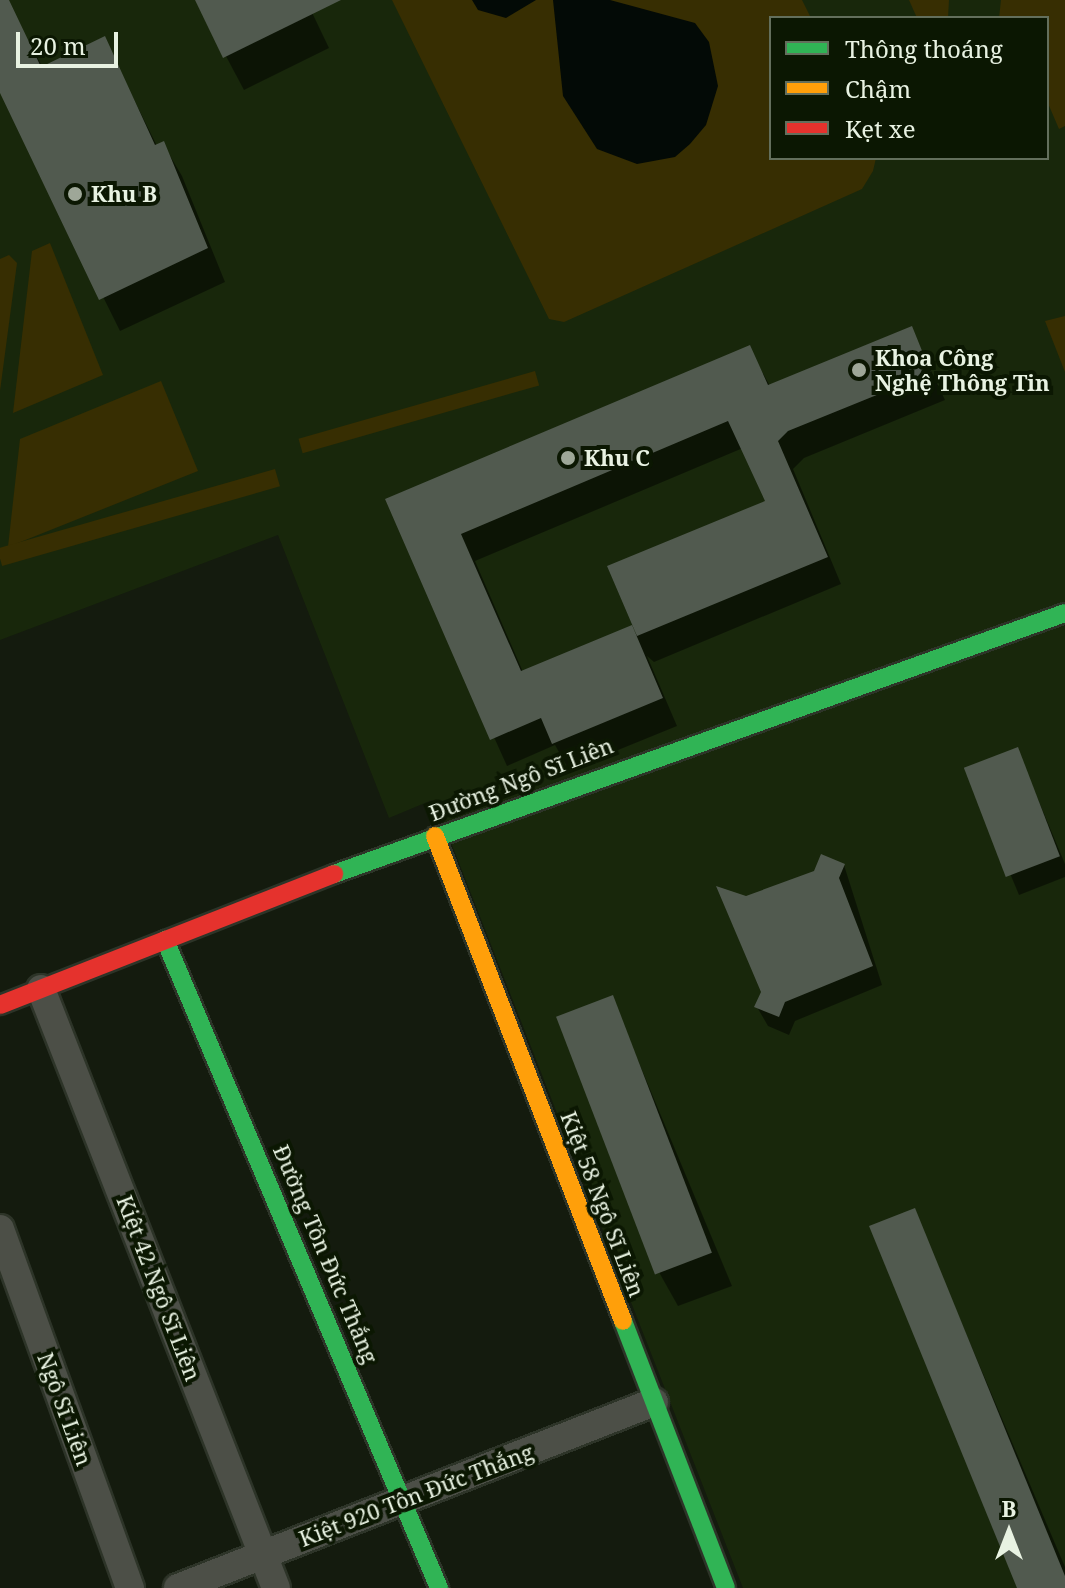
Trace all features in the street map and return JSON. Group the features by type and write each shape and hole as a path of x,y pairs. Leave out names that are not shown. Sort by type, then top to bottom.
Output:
{"street":[{"name":"Đường Ngô Sĩ Liên","path":"0,1005 435,836 1065,613"},
{"name":"Kiệt 58 Ngô Sĩ Liên","path":"435,836 726,1588"},
{"name":"Đường Tôn Đức Thắng","path":"165,940 405,1500 439,1588"},
{"name":"Kiệt 42 Ngô Sĩ Liên","path":"41,989 276,1588"},
{"name":"Ngô Sĩ Liên","path":"0,1229 130,1588"},
{"name":"Kiệt 920 Tôn Đức Thắng","path":"178,1588 654,1402"}],"shaded area":[{"path":"0,0 1065,0 1065,1588 743,1588 441,817 432,800 389,818 278,535 0,640"},
{"path":"392,0 802,0 810,16 769,16 769,160 876,160 862,189 564,322 549,319"},
{"path":"472,0 536,0 506,18 478,10"},
{"path":"553,0 610,0 695,23 709,42 718,86 706,125 675,157 637,164 597,149 563,96"},
{"path":"909,0 949,0 948,16 916,16"},
{"path":"1001,0 1065,0 1065,126 1059,129 1049,106 1049,16 999,16"},
{"path":"50,243 103,375 13,413 32,251"},
{"path":"9,255 17,263 0,391 0,259"},
{"path":"1065,316 1065,372 1045,321"},
{"path":"535,371 539,385 303,453 299,439"},
{"path":"161,381 198,471 8,547 20,439"},
{"path":"275,469 280,486 2,566 0,548"}],"building":[{"path":"0,0 9,0 41,67 105,36 155,145 164,141 208,248 99,300 0,93"},
{"path":"195,0 341,0 223,58"},
{"path":"912,326 931,373 788,431 778,441 828,557 637,636 607,566 765,501 728,421 461,534 521,671 632,625 663,698 552,744 541,718 490,740 385,499 750,345 768,385"},
{"path":"1018,747 1060,856 1006,877 964,768"},
{"path":"821,854 845,864 839,878 873,966 785,1002 779,1017 754,1007 761,992 716,886 746,896 814,871"},
{"path":"613,995 712,1253 655,1275 556,1017"},
{"path":"915,1208 1065,1576 1065,1588 1017,1588 869,1226"}],"traffic: fast":[{"path":"334,874 1065,613"},
{"path":"165,940 439,1588"},
{"path":"623,1321 726,1588"}],"traffic: slow":[{"path":"435,836 623,1321"}],"traffic: jam":[{"path":"0,1005 334,874"}],"place":[{"name":"Khu B","path":"75,194"},
{"name":"Khoa Công Nghệ Thông Tin","path":"859,370"},
{"name":"Khu C","path":"568,458"}]}
